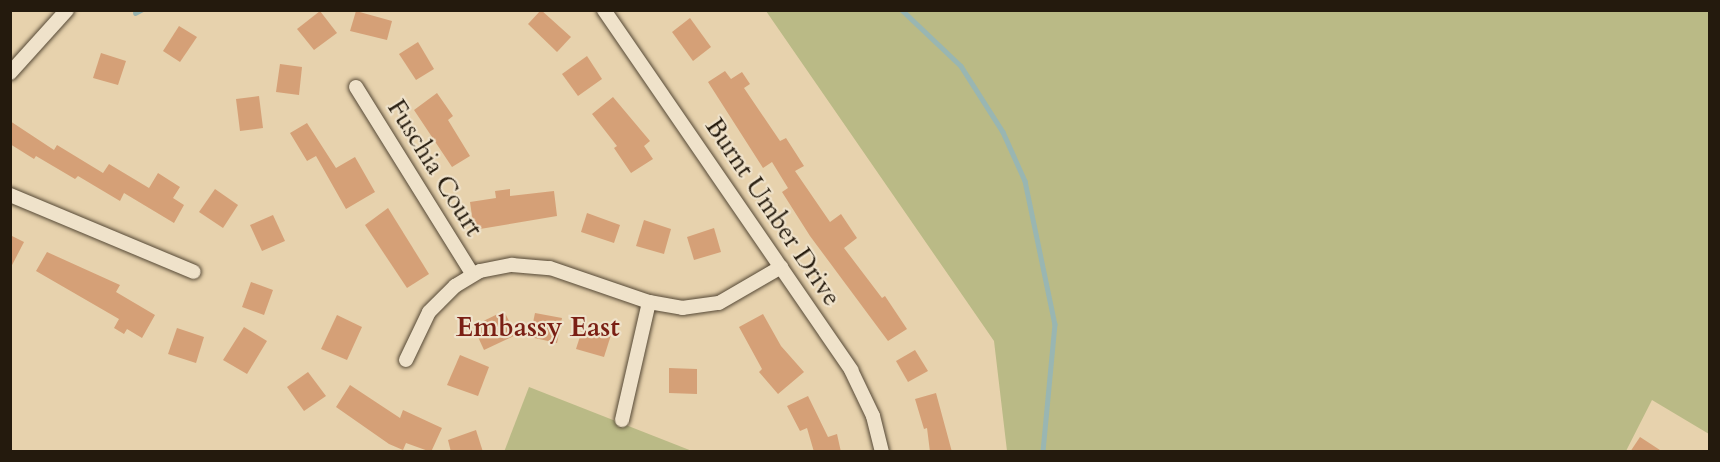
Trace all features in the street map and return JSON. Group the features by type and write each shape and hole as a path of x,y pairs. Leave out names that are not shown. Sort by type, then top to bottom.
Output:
{"street":[{"path":"10,73 67,10"},
{"name":"Burnt Umber Drive","path":"604,10 852,370 873,416 882,452"},
{"name":"Fuschia Court","path":"356,87 473,275"},
{"path":"10,195 194,272"},
{"path":"406,360 429,312 473,275 498,267 531,264 650,302 682,308 718,303 782,267"},
{"path":"622,420 650,302"}],"green space":[{"path":"766,11 1709,11 1709,434 1652,400 1626,451 1007,451 994,341"},
{"path":"529,387 692,451 504,452"}],"building":[{"path":"541,10 571,37 557,52 528,24"},
{"path":"320,11 337,33 314,50 297,29"},
{"path":"356,11 392,21 387,40 350,31"},
{"path":"690,18 711,47 693,61 672,32"},
{"path":"179,26 197,37 180,62 163,51"},
{"path":"418,42 434,69 416,80 399,54"},
{"path":"101,53 126,61 118,85 93,78"},
{"path":"587,56 602,79 578,96 562,74"},
{"path":"280,64 302,67 299,95 276,92"},
{"path":"725,71 731,79 742,72 750,84 744,88 780,141 786,138 804,166 795,171 830,222 841,214 857,238 844,248 882,298 885,296 907,329 888,341 810,236 782,192 788,188 772,162 763,168 708,82"},
{"path":"437,93 453,116 448,120 470,156 452,167 414,110"},
{"path":"259,96 263,128 240,131 236,99"},
{"path":"613,97 650,141 644,146 653,159 631,173 614,148 617,146 592,114"},
{"path":"10,121 54,150 57,145 103,173 109,164 149,188 158,173 180,187 173,198 184,205 174,223 124,193 120,201 78,176 75,179 36,156 34,159 10,144"},
{"path":"307,123 336,168 355,157 375,192 346,209 316,156 307,161 290,133"},
{"path":"215,189 238,205 223,228 199,212"},
{"path":"510,189 510,196 554,191 557,216 474,230 470,202 496,198 495,191"},
{"path":"388,208 429,274 407,288 365,225"},
{"path":"587,213 620,225 614,243 581,232"},
{"path":"273,215 285,241 262,251 250,225"},
{"path":"644,220 671,229 664,254 636,246"},
{"path":"714,228 721,252 694,260 687,237"},
{"path":"10,235 24,242 10,269"},
{"path":"47,252 120,285 116,292 155,315 142,338 127,329 124,334 114,328 119,319 36,271"},
{"path":"251,282 273,290 264,315 242,307"},
{"path":"504,311 516,335 484,350 473,326"},
{"path":"535,313 562,318 557,343 530,337"},
{"path":"763,314 781,346 804,372 778,394 759,372 762,369 739,327"},
{"path":"337,315 362,327 347,360 321,349"},
{"path":"244,327 267,341 247,374 223,360"},
{"path":"583,327 611,335 604,357 576,349"},
{"path":"177,328 204,337 196,363 168,354"},
{"path":"915,350 928,371 908,382 896,361"},
{"path":"460,355 489,367 478,396 447,385"},
{"path":"669,368 697,369 697,394 669,393"},
{"path":"308,372 326,396 304,411 287,387"},
{"path":"350,385 400,418 403,410 442,428 431,452 406,443 403,450 389,444 336,407"},
{"path":"936,393 952,452 930,452 927,428 924,429 915,399"},
{"path":"808,396 828,437 837,434 841,452 814,452 807,428 800,431 787,406"},
{"path":"476,430 483,452 451,452 448,440"},
{"path":"1640,437 1663,452 1630,452"}],"waterway":[{"path":"135,13 141,10"},
{"path":"902,10 961,66 1003,132 1025,181 1055,324 1043,452"}],"district":[{"name":"Embassy East","path":"538,328"}]}
